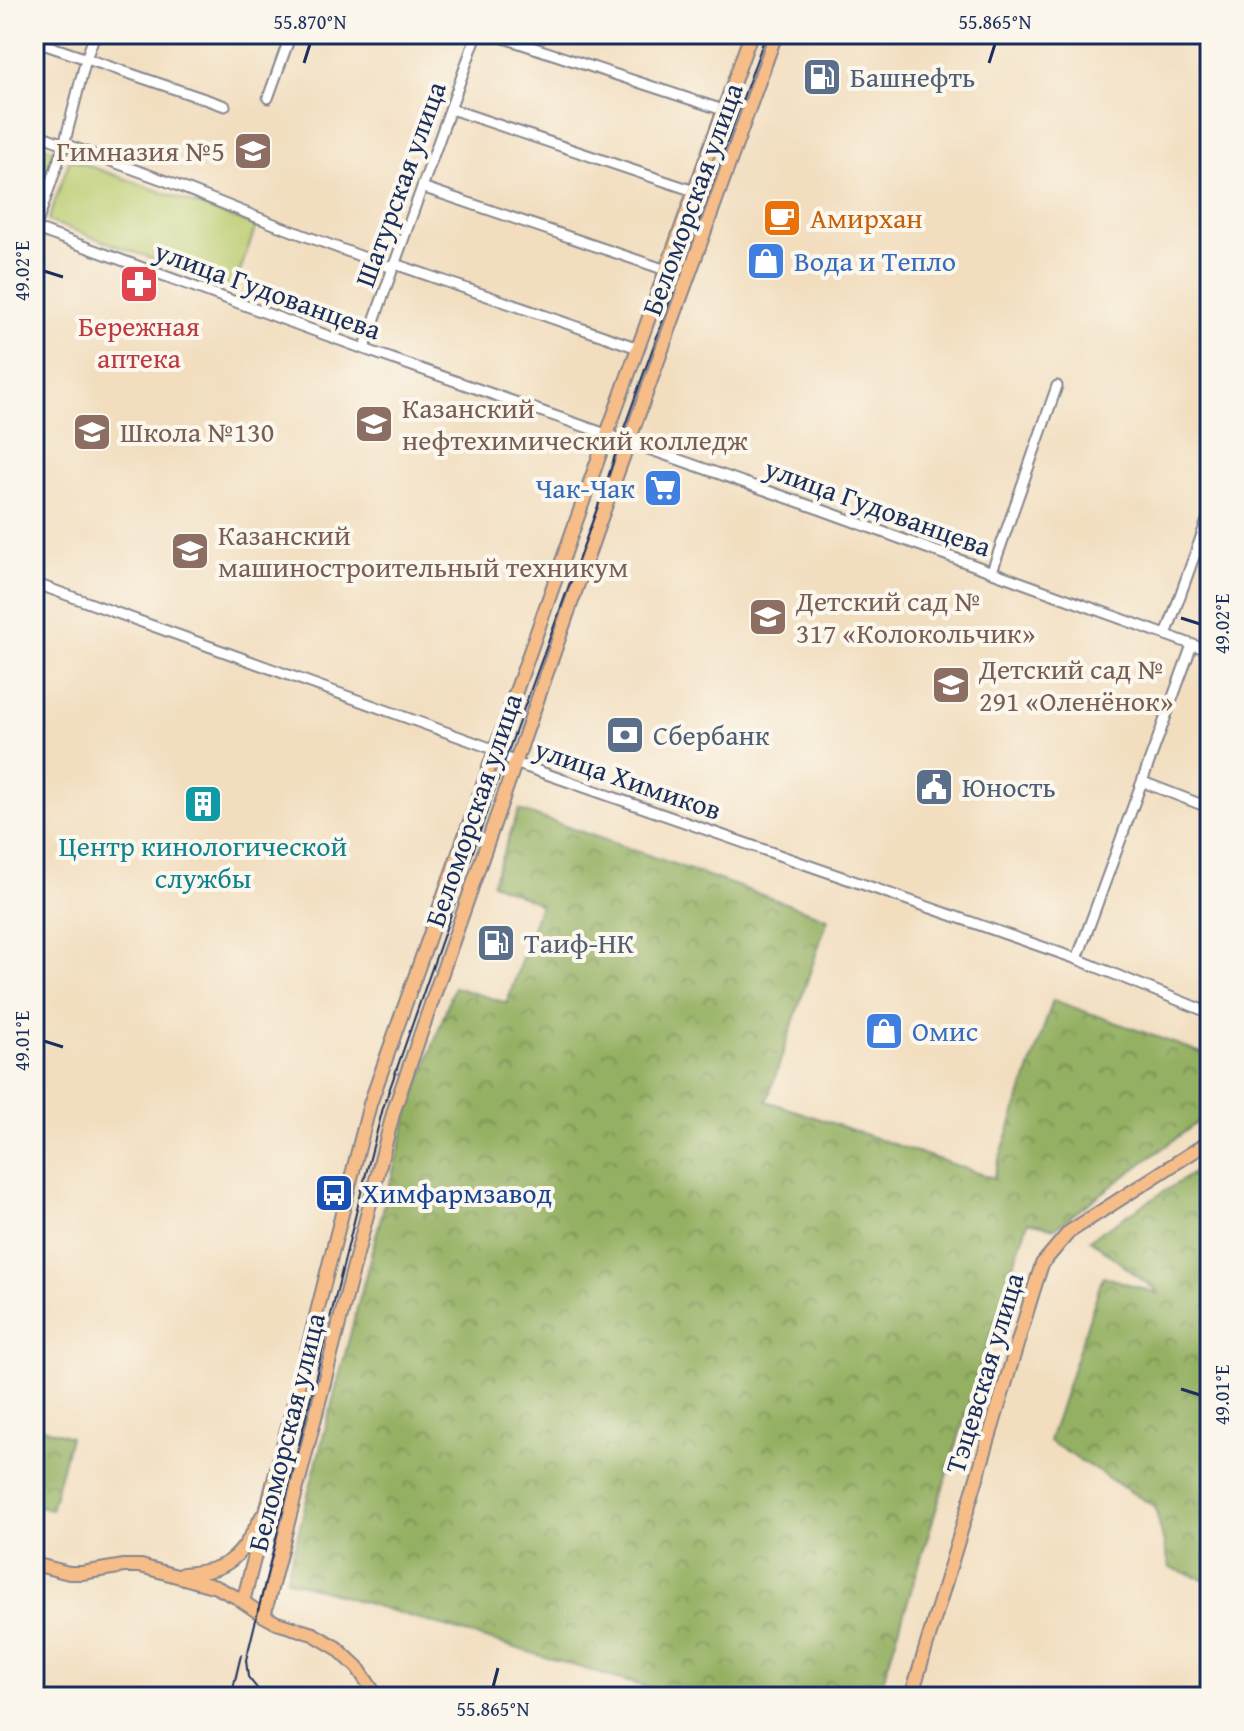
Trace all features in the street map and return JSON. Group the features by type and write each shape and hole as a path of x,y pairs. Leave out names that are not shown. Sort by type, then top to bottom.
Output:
{"main road":[{"name":"Беломорская улица","path":"243,1602 370,1104 750,34"},
{"name":"Беломорская улица","path":"264,1616 394,1110 595,535 776,34"},
{"path":"731,87 754,96"},
{"path":"370,1104 394,1110"},
{"name":"Тэцевская улица","path":"911,1697 1042,1264 1069,1232 1210,1141"},
{"path":"168,1573 207,1572 226,1565 245,1546 271,1500"},
{"path":"34,1564 69,1573 141,1566 216,1587 277,1623 313,1634 337,1648 358,1668 377,1697"}],"street":[{"path":"35,228 64,145 95,34"},
{"path":"268,98 290,37 272,34"},
{"name":"Шатурская улица","path":"364,349 477,34"},
{"path":"492,34 723,110"},
{"path":"34,41 225,106"},
{"path":"451,109 694,191"},
{"path":"34,133 387,266 395,264 638,348"},
{"path":"422,187 666,270"},
{"name":"улица Гудованцева","path":"35,228 364,349 1210,651"},
{"path":"992,571 1057,386"},
{"path":"1166,635 1210,512"},
{"name":"улица Химиков","path":"34,583 495,750 515,763 1077,959 1210,1013"},
{"path":"1077,959 1192,645"},
{"path":"1143,782 1210,808"}],"green space":[{"path":"34,143 55,150 34,207"},
{"path":"70,159 256,226 234,288 48,221"},
{"path":"519,810 828,918 767,1101 993,1178 1053,1000 1210,1056 1210,1113 1055,1228 1028,1222 878,1697 678,1697 286,1579 407,1118 454,987 507,1003 540,904 492,883"},
{"path":"1210,1162 1210,1581 1170,1568 1155,1507 1049,1441 1103,1276 1160,1294 1090,1239"},
{"path":"34,1425 70,1437 51,1510 34,1504"}],"tram line":[{"path":"264,1697 248,1677 246,1660 383,1108 766,34"},
{"path":"231,1697 241,1655"}],"place":[{"name":"Башнефть","path":"822,77"},
{"name":"Гимназия №5","path":"253,151"},
{"name":"Амирхан","path":"782,218"},
{"name":"Вода и Тепло","path":"766,261"},
{"name":"Бережная аптека","path":"139,284"},
{"name":"Казанский нефтехимический колледж","path":"374,424"},
{"name":"Школа №130","path":"92,432"},
{"name":"Чак-Чак","path":"663,488"},
{"name":"Казанский машиностроительный техникум","path":"190,551"},
{"name":"Детский сад № 317 «Колокольчик»","path":"768,617"},
{"name":"Детский сад № 291 «Оленёнок»","path":"951,685"},
{"name":"Сбербанк","path":"625,735"},
{"name":"Юность","path":"934,787"},
{"name":"Центр кинологической службы","path":"203,804"},
{"name":"Таиф-НК","path":"496,943"},
{"name":"Омис","path":"884,1031"},
{"name":"Химфармзавод","path":"334,1193"}]}
